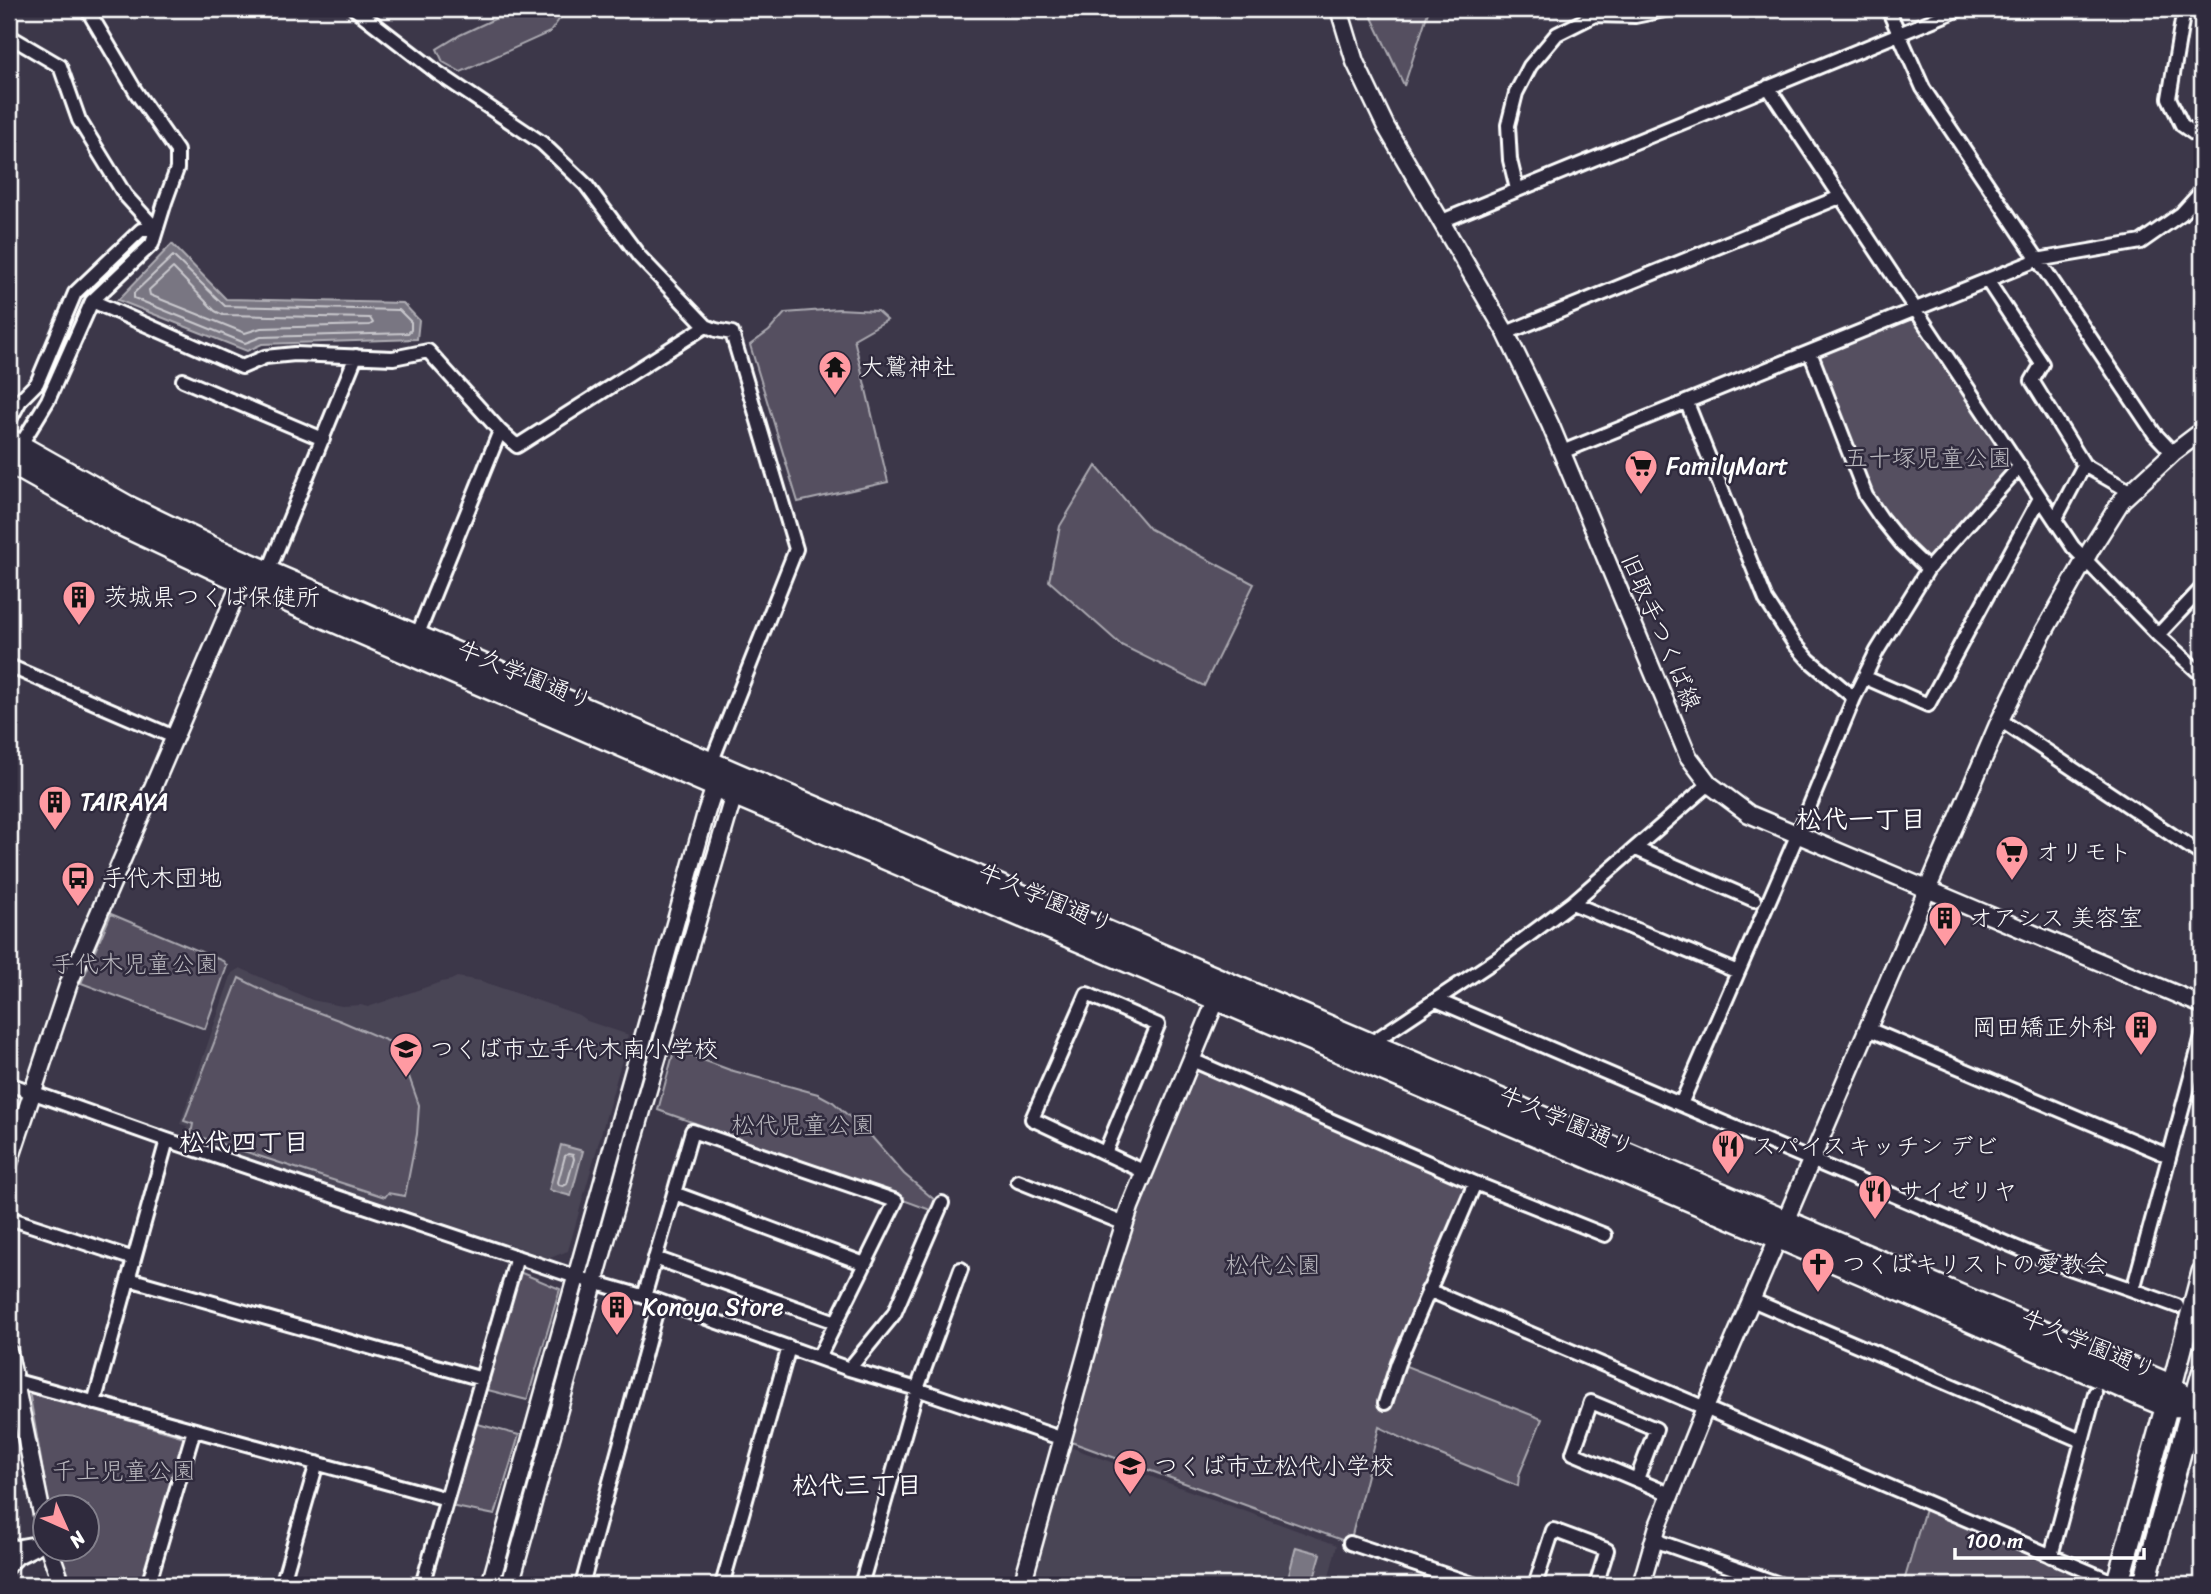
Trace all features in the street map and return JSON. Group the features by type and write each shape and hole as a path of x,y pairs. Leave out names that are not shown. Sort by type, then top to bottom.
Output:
{"highway":[{"name":"牛久学園通り","path":"12,449 252,572 724,790 1220,991 2193,1405"},
{"name":"牛久学園通り","path":"252,572 417,636 733,772 1220,991 1371,1043 1781,1230"},
{"path":"2118,1584 2170,1396"},
{"path":"2144,1585 2193,1405"}],"main road":[{"path":"2170,1396 2202,1272"},
{"path":"2193,1405 2202,1373"}],"street":[{"path":"12,449 48,400 92,300 152,244 177,169 177,151 136,92 90,15 96,9"},
{"name":"旧取手つくば線","path":"1339,9 1355,62 1386,127 1506,333 1562,452 1688,756 1709,784 1749,814 2202,1005"},
{"path":"1517,189 1510,160 1508,125 1516,93 1530,65 1557,34 1595,15 1635,16 1670,9"},
{"path":"1888,9 1923,88 2154,433 2173,453"},
{"path":"1442,221 1960,9"},
{"path":"2184,9 2169,98 2182,125 2202,139"},
{"path":"363,10 438,73 541,143 586,185 639,256 706,326 732,333 796,549 711,763"},
{"path":"9,36 60,66 79,120 125,195 156,229"},
{"path":"1768,87 2084,561 2202,675"},
{"path":"1562,452 2037,260 2141,242 2181,214 2202,191"},
{"path":"1506,333 1840,197"},
{"path":"9,421 22,399 37,383 75,293 141,230 156,229"},
{"path":"1987,280 2042,364 2032,381 2084,465 2131,492"},
{"path":"92,300 242,367 265,357 295,354 394,358 428,351 500,431 517,446 706,326"},
{"path":"1810,352 1866,496 1902,544 1928,569"},
{"path":"9,1163 69,982 174,737 252,572 323,439 356,356"},
{"path":"183,380 323,439"},
{"path":"1687,403 1766,600 1794,643 1809,660 1854,698"},
{"path":"417,636 500,431"},
{"path":"1641,1585 1670,1494 1705,1408 2000,720 2041,637 2122,500 2173,453 2202,431"},
{"path":"2055,520 2084,465"},
{"path":"1681,1104 1864,677 1899,612 1928,569 2020,466"},
{"path":"1864,677 1928,705 2040,498"},
{"path":"2158,635 2202,588"},
{"path":"9,666 174,737"},
{"path":"2000,720 2202,855"},
{"path":"490,1585 646,1023 724,790 733,772"},
{"path":"1371,1043 1497,959 1572,903 1709,784"},
{"path":"510,1585 596,1283 724,790"},
{"path":"1636,849 1754,900"},
{"path":"1572,903 1738,972"},
{"path":"1022,1585 1125,1224 1220,991"},
{"path":"1105,1153 1158,1025 1087,994 1032,1119 1145,1172"},
{"path":"1436,1000 2041,1258 2177,1306"},
{"path":"1868,1029 2169,1156"},
{"path":"2133,1290 2202,1036"},
{"path":"1192,1060 1475,1183 1605,1235"},
{"path":"9,1084 167,1140 576,1277 659,1301 849,1369 917,1389 1063,1439"},
{"path":"644,1297 692,1130 895,1201 819,1357"},
{"path":"94,1403 167,1140"},
{"path":"1018,1181 1125,1224"},
{"path":"1385,1403 1398,1363 1475,1183"},
{"path":"674,1193 865,1264"},
{"path":"849,1369 894,1314 942,1203"},
{"path":"9,1218 134,1259"},
{"path":"422,1585 517,1257"},
{"path":"655,1258 836,1322"},
{"path":"861,1585 917,1389 961,1269"},
{"path":"129,1279 482,1379"},
{"path":"1428,1290 2118,1584"},
{"path":"1752,1300 2082,1441"},
{"path":"582,1585 659,1301"},
{"path":"722,1585 789,1347"},
{"path":"9,1353 12,1380 37,1492"},
{"path":"12,1380 447,1499"},
{"path":"2051,1556 2095,1393"},
{"path":"1637,1479 1656,1429 1591,1402 1573,1453 1670,1494"},
{"path":"146,1585 194,1430"},
{"path":"282,1585 317,1463"},
{"path":"1535,1585 1553,1530 1607,1550 1596,1585"},
{"path":"1654,1540 1780,1585"},
{"path":"1350,1543 1476,1585"},
{"path":"9,1548 32,1544"},
{"path":"9,1566 32,1550"},
{"path":"54,1562 62,1585"}],"shaded area":[{"name":"つくば市立手代木南小学校","path":"240,968 312,1000 342,1006 368,1007 457,977 481,981 629,1035 568,1251 550,1258 184,1136 187,1126 180,1124 232,973"},
{"name":"つくば市立松代小学校","path":"1070,1447 1337,1545 1327,1585 1032,1585"}],"green space":[{"path":"504,9 561,9 561,17 550,32 461,72 443,62 437,49 503,15"},
{"path":"1368,9 1429,9 1404,86 1404,85"},
{"path":"838,309 877,311 887,320 854,339 888,482 798,502 750,345 769,331 785,313"},
{"name":"五十塚児童公園","path":"1915,309 2020,466 1928,569 1881,518 1810,352"},
{"path":"1096,466 1150,529 1254,584 1204,686 1121,645 1049,581 1060,526"},
{"name":"手代木児童公園","path":"111,914 223,961 227,966 205,1029 81,983"},
{"path":"239,978 279,998 390,1042 407,1071 419,1105 417,1134 405,1196 388,1193 385,1197 191,1134 193,1124 184,1121"},
{"name":"松代児童公園","path":"676,1050 730,1070 818,1094 833,1102 871,1136 904,1174 937,1202 933,1211 903,1200 904,1197 658,1110"},
{"name":"松代公園","path":"1192,1060 1475,1183 1398,1363 1542,1419 1519,1475 1518,1486 1379,1427 1350,1543 1063,1439 1110,1269"},
{"path":"517,1271 560,1289 527,1400 484,1389"},
{"name":"千上児童公園","path":"29,1391 181,1436 185,1440 142,1585 70,1585 60,1562 102,1562 102,1492 47,1492"},
{"path":"474,1423 519,1435 495,1515 450,1506"},
{"path":"1925,1509 2098,1580 2097,1585 1903,1585"}],"water":[{"path":"172,244 226,299 403,303 419,320 417,339 262,344 247,351 118,300"},
{"path":"561,1145 583,1151 571,1196 549,1190"},
{"path":"1296,1547 1321,1554 1312,1585 1286,1585"}],"place":[{"name":"大鷲神社","path":"835,397"},
{"name":"FamilyMart","path":"1641,496"},
{"name":"茨城県つくば保健所","path":"79,627"},
{"name":"TAIRAYA","path":"55,832"},
{"name":"オリモト","path":"2012,882"},
{"name":"手代木団地","path":"78,908"},
{"name":"オアシス 美容室","path":"1945,948"},
{"name":"岡田矯正外科","path":"2141,1057"},
{"name":"つくば市立手代木南小学校","path":"406,1079"},
{"name":"スパイスキッチン デビ","path":"1728,1176"},
{"name":"サイゼリヤ","path":"1875,1221"},
{"name":"つくばキリストの愛教会","path":"1818,1294"},
{"name":"Konoya Store","path":"617,1337"},
{"name":"つくば市立松代小学校","path":"1130,1496"}],"district":[{"name":"松代一丁目","path":"1861,819"},
{"name":"松代四丁目","path":"244,1142"},
{"name":"松代三丁目","path":"857,1485"}]}
